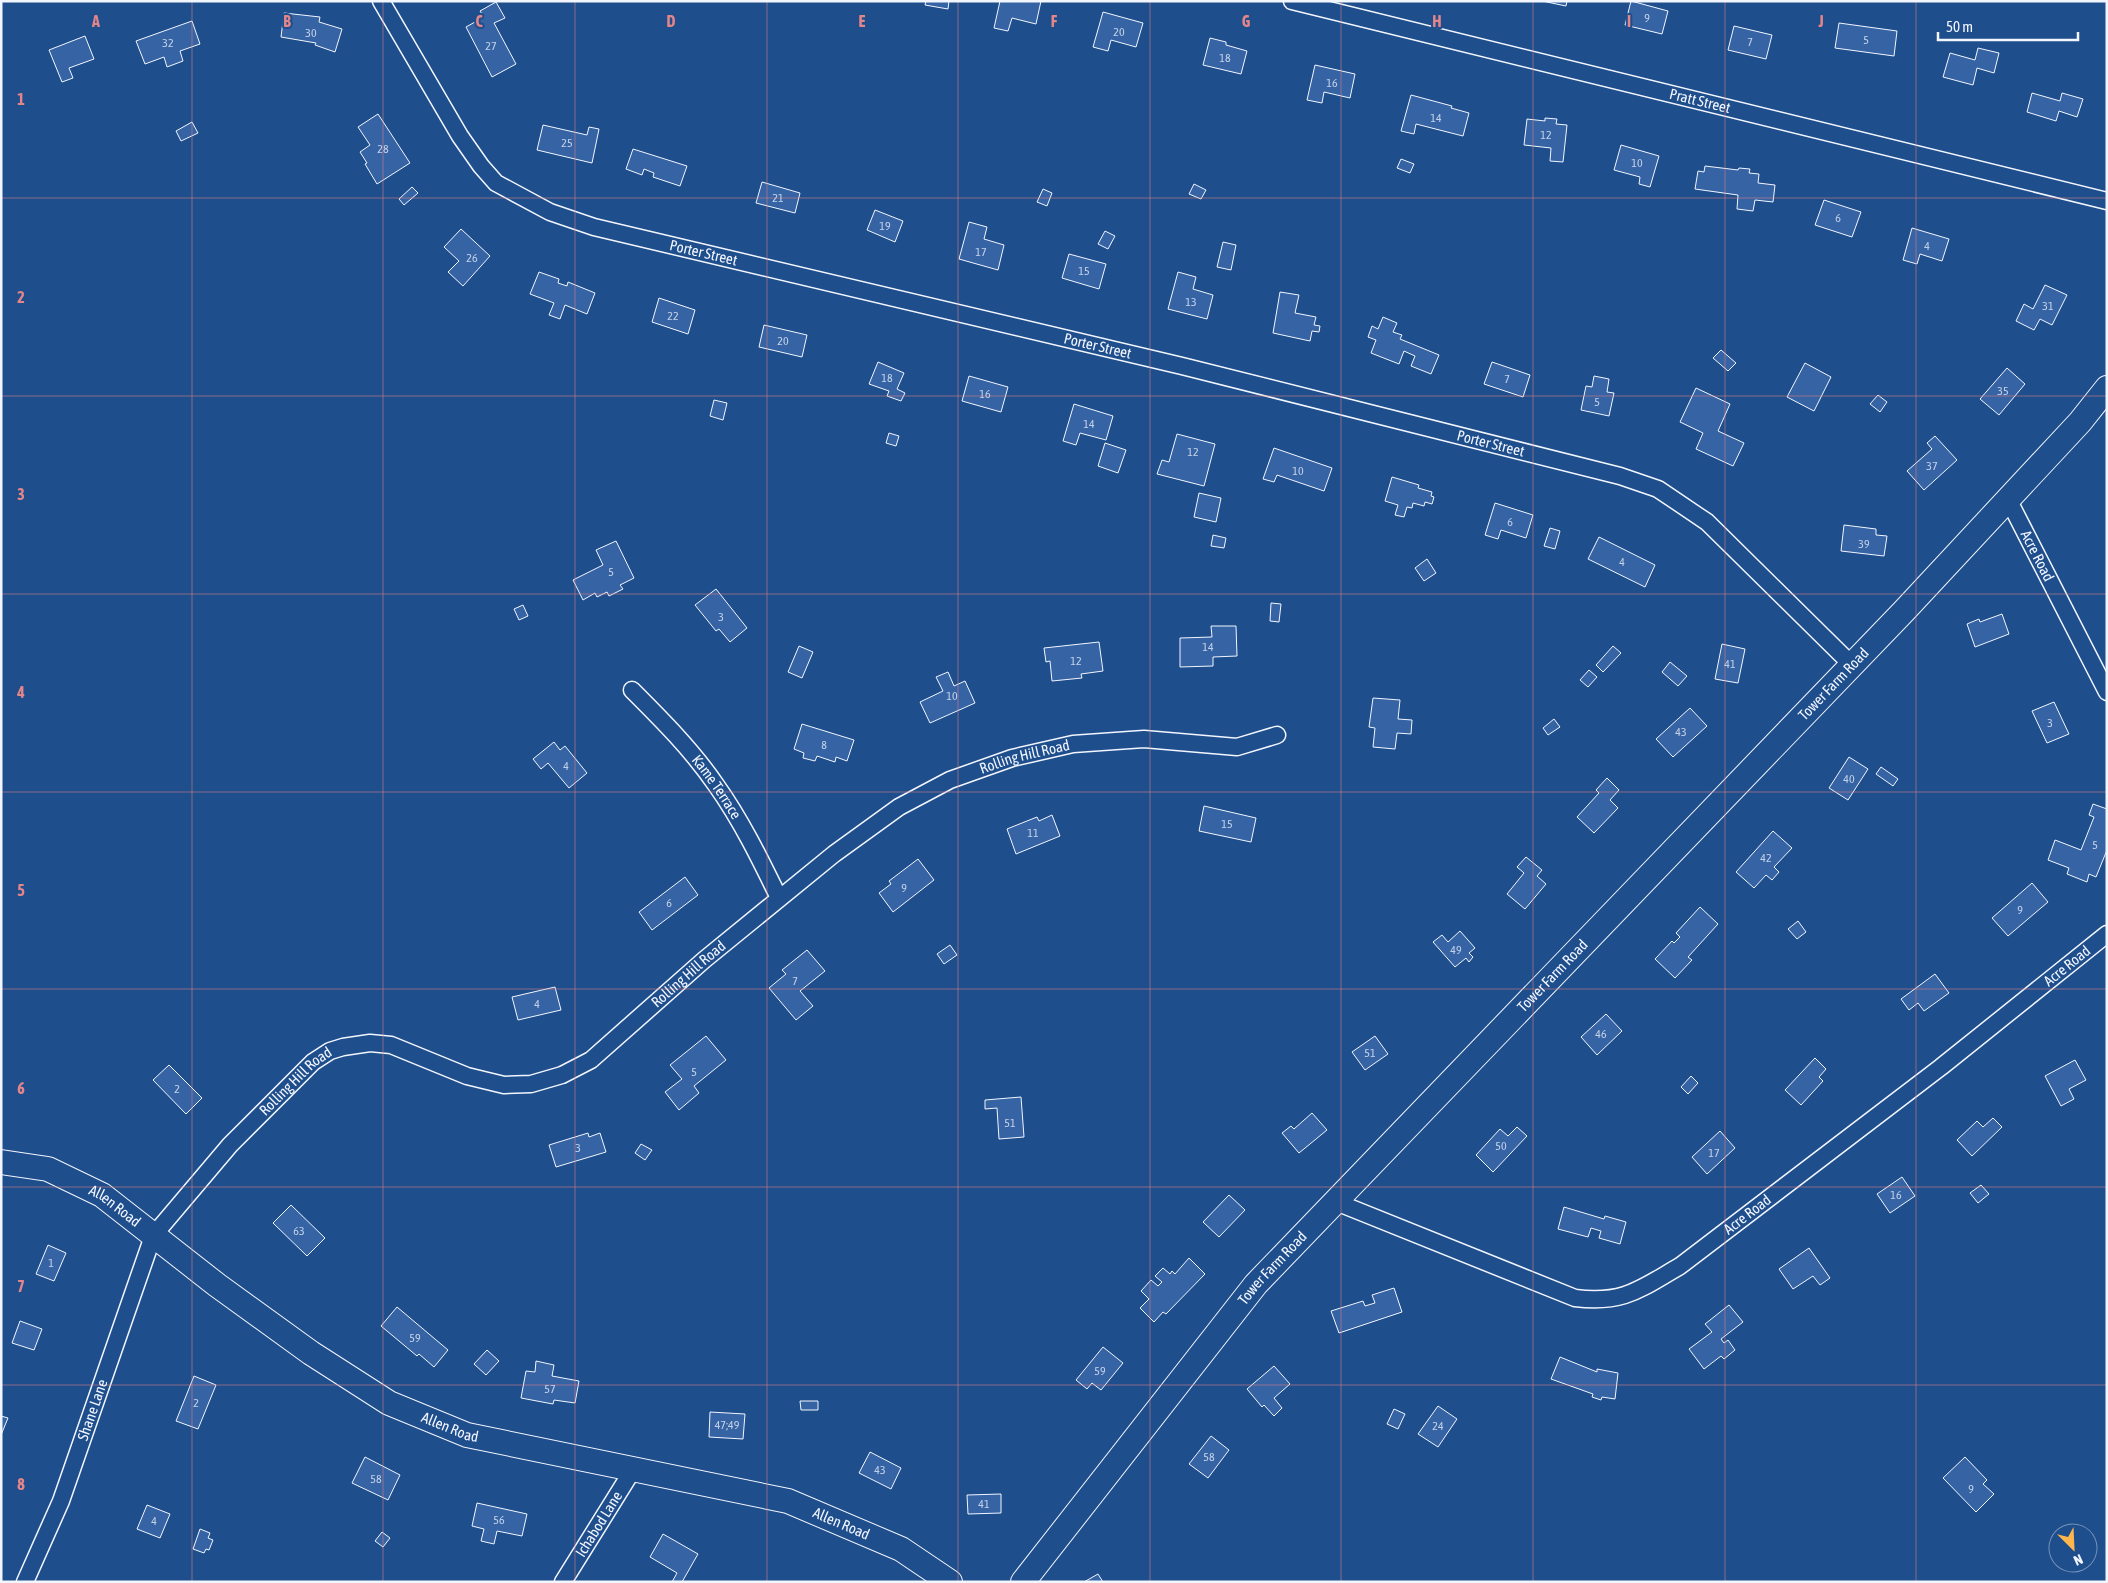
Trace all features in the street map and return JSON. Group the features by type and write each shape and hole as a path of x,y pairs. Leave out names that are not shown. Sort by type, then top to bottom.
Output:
{"street":[{"name":"Porter Street","path":"381,1 460,136 480,166 496,183 550,212 594,227 1182,366 1620,476 1658,489 1707,522 1852,664"},
{"name":"Pratt Street","path":"1292,1 2107,201"},
{"name":"Tower Farm Road","path":"1022,1582 1256,1284 1852,664 2080,422 2107,388"},
{"name":"Acre Road","path":"2008,499 2107,692"},
{"name":"Kame Terrace","path":"632,690 674,733 716,784 750,840 779,898"},
{"name":"Rolling Hill Road","path":"153,1236 230,1145 313,1062 330,1051 370,1043 391,1044 467,1076 504,1085 531,1084 562,1075 591,1060 704,960 834,854 899,807 950,780 1012,758 1074,744 1144,739 1237,747 1277,735"},
{"name":"Acre Road","path":"1336,1202 1576,1298 1613,1299 1633,1293 1688,1260 1941,1067 2107,934"},
{"name":"Allen Road","path":"1,1162 48,1169 102,1195 153,1236 311,1353 389,1403 467,1435 788,1501 901,1549 950,1582"},
{"name":"Shane Lane","path":"25,1582 60,1501 153,1236"},
{"name":"Ichabod Lane","path":"563,1582 634,1468"}],"building":[{"path":"926,1 949,1 948,9 925,5"},
{"path":"1000,1 1041,1 1036,24 1012,18 1008,31 994,28"},
{"path":"1542,1 1567,1 1566,6"},
{"path":"1631,1 1668,11 1662,34 1625,25"},
{"path":"496,2 505,18 494,23 516,64 492,77 466,27 484,17 480,11"},
{"path":"1103,12 1143,23 1136,47 1111,40 1108,51 1093,47"},
{"path":"284,13 320,17 319,22 342,29 335,52 315,45 316,43 281,37"},
{"path":"192,21 200,44 180,51 183,61 167,67 164,57 145,64 136,41"},
{"path":"1839,23 1897,31 1894,56 1835,48"},
{"path":"1734,26 1772,35 1766,59 1728,50"},
{"path":"85,36 94,59 69,68 73,78 62,82 49,50"},
{"path":"1210,38 1226,42 1226,45 1247,51 1241,74 1203,65"},
{"path":"1978,48 1999,53 1994,73 1977,68 1973,85 1943,77 1950,53 1975,60"},
{"path":"1315,65 1355,74 1350,98 1324,92 1322,103 1307,100"},
{"path":"2032,93 2060,101 2062,93 2083,99 2077,117 2059,111 2056,121 2027,112"},
{"path":"1411,95 1452,106 1451,108 1469,113 1463,136 1416,124 1414,134 1401,131"},
{"path":"378,114 410,163 377,184 360,152 370,145 358,127"},
{"path":"1545,118 1557,119 1556,124 1567,125 1563,162 1550,161 1551,148 1524,145 1527,119 1545,121"},
{"path":"192,122 198,133 181,141 176,131"},
{"path":"543,125 587,135 589,127 599,129 592,163 537,150"},
{"path":"1621,145 1659,156 1650,187 1639,184 1640,177 1614,170"},
{"path":"633,149 687,166 680,186 653,177 654,173 644,169 642,175 626,169"},
{"path":"1401,159 1414,164 1410,173 1397,168"},
{"path":"1705,166 1738,170 1739,168 1750,169 1749,173 1759,174 1758,183 1775,185 1773,202 1755,200 1753,211 1737,209 1738,195 1695,189 1698,171 1704,172"},
{"path":"762,182 800,193 795,213 756,203"},
{"path":"1194,184 1206,190 1201,199 1189,194"},
{"path":"412,187 418,193 404,205 399,199"},
{"path":"1043,189 1052,193 1047,206 1037,202"},
{"path":"1824,200 1861,212 1852,237 1815,225"},
{"path":"875,210 903,221 895,242 867,230"},
{"path":"969,222 987,227 984,239 1004,245 998,270 959,259"},
{"path":"1912,228 1949,239 1942,261 1920,254 1917,264 1903,260"},
{"path":"461,229 490,256 463,286 448,272 459,261 444,247"},
{"path":"1105,231 1115,236 1108,249 1098,244"},
{"path":"1223,242 1236,245 1231,270 1217,267"},
{"path":"1069,254 1106,264 1099,289 1062,278"},
{"path":"539,272 559,279 558,283 567,286 568,282 595,293 587,314 565,305 560,319 549,315 554,303 530,294"},
{"path":"1178,272 1196,277 1193,289 1213,295 1207,319 1168,309"},
{"path":"2045,285 2067,295 2052,325 2040,319 2034,330 2016,321 2024,304 2033,309"},
{"path":"1280,292 1299,295 1295,313 1316,317 1314,325 1320,326 1319,332 1312,331 1310,341 1273,333"},
{"path":"659,298 695,310 688,334 652,322"},
{"path":"1383,317 1397,323 1393,332 1402,335 1400,339 1439,355 1431,374 1411,366 1415,356 1404,351 1399,364 1371,353 1376,340 1368,337 1372,326 1378,329"},
{"path":"764,325 807,335 802,357 759,347"},
{"path":"1721,350 1736,363 1728,371 1713,358"},
{"path":"878,362 904,373 897,389 905,393 901,401 887,396 889,391 869,384"},
{"path":"1492,362 1530,375 1523,397 1484,384"},
{"path":"1805,363 1831,377 1814,411 1787,397"},
{"path":"2007,368 2025,384 1999,415 1980,399"},
{"path":"969,376 1008,387 1001,412 962,401"},
{"path":"1594,376 1609,379 1607,392 1614,393 1609,416 1581,410 1586,386 1592,387"},
{"path":"1696,388 1730,404 1718,431 1744,443 1733,466 1696,449 1703,433 1680,422"},
{"path":"1878,395 1887,402 1880,412 1870,404"},
{"path":"714,400 727,403 723,420 710,416"},
{"path":"1074,404 1113,416 1106,440 1080,433 1076,445 1063,441"},
{"path":"889,433 899,436 896,446 886,443"},
{"path":"1177,434 1215,444 1204,486 1157,474 1162,460 1169,462"},
{"path":"1935,436 1957,460 1924,490 1907,471 1932,449 1927,443"},
{"path":"1105,443 1126,450 1118,473 1098,466"},
{"path":"1274,448 1332,468 1324,491 1277,475 1274,482 1263,479"},
{"path":"1392,477 1419,485 1418,488 1432,492 1431,496 1434,497 1432,504 1425,502 1424,506 1413,503 1412,508 1407,507 1404,517 1395,515 1398,505 1385,501"},
{"path":"1199,493 1221,498 1216,522 1194,517"},
{"path":"1495,503 1533,515 1526,538 1501,530 1498,539 1485,535"},
{"path":"1844,525 1876,529 1876,535 1887,536 1884,556 1841,551"},
{"path":"1550,528 1560,531 1555,549 1544,546"},
{"path":"1213,535 1226,538 1224,548 1211,546"},
{"path":"1599,537 1655,565 1645,587 1588,559"},
{"path":"616,541 634,578 620,585 623,589 609,596 607,592 597,597 595,593 583,600 573,580 603,565 596,550"},
{"path":"1427,559 1436,573 1424,581 1415,568"},
{"path":"716,589 747,628 730,642 719,629 716,631 695,605"},
{"path":"1271,603 1281,604 1279,622 1270,621"},
{"path":"523,605 528,616 519,620 514,609"},
{"path":"2002,614 2009,634 1975,647 1967,624 1979,619 1980,622"},
{"path":"1211,626 1236,626 1237,656 1213,657 1213,666 1180,667 1180,638 1212,637"},
{"path":"1099,642 1103,671 1081,674 1082,678 1052,681 1050,661 1046,662 1044,648"},
{"path":"1722,644 1745,649 1738,683 1715,679"},
{"path":"799,646 813,652 802,678 788,672"},
{"path":"1613,646 1621,653 1603,672 1596,665"},
{"path":"1670,662 1687,676 1678,686 1662,672"},
{"path":"1589,670 1597,677 1588,687 1580,680"},
{"path":"948,672 954,686 965,681 975,703 930,723 920,702 943,691 936,677"},
{"path":"1373,698 1400,700 1398,719 1412,720 1411,734 1397,733 1395,749 1373,747 1375,728 1369,727"},
{"path":"2054,702 2069,734 2047,743 2032,711"},
{"path":"1690,708 1707,726 1673,757 1656,739"},
{"path":"1554,719 1560,727 1548,735 1543,728"},
{"path":"802,724 854,740 847,761 836,757 835,762 817,756 815,761 803,758 804,753 794,749"},
{"path":"554,742 560,750 565,746 587,773 569,788 548,763 541,769 533,759"},
{"path":"1849,757 1868,769 1848,800 1829,788"},
{"path":"1881,767 1898,779 1893,786 1876,774"},
{"path":"1607,778 1619,790 1610,800 1618,808 1594,833 1577,817 1599,793 1596,790"},
{"path":"2093,804 2107,809 2107,850 2096,877 2089,874 2087,882 2067,874 2069,868 2048,860 2055,840 2081,850 2094,817 2089,815"},
{"path":"1204,806 1256,818 1251,842 1199,831"},
{"path":"1052,815 1060,836 1016,854 1007,829 1037,817 1039,821"},
{"path":"1773,831 1792,848 1774,867 1779,872 1772,880 1766,875 1754,888 1736,872"},
{"path":"1526,857 1542,870 1537,876 1546,884 1525,909 1507,894 1524,873 1517,867"},
{"path":"918,859 934,880 893,912 879,893 891,884 889,881"},
{"path":"685,877 698,895 652,930 639,912"},
{"path":"2032,883 2048,902 2008,936 1992,918"},
{"path":"1700,907 1718,924 1688,957 1692,960 1675,978 1655,959 1672,941 1674,943 1680,937 1676,933"},
{"path":"1798,921 1806,932 1797,939 1788,929"},
{"path":"1460,931 1475,948 1469,953 1473,957 1469,962 1466,958 1455,967 1433,942 1442,935 1448,942"},
{"path":"950,945 957,955 944,964 937,954"},
{"path":"807,950 825,971 800,991 813,1006 796,1020 769,988 786,974 782,970"},
{"path":"1935,974 1949,993 1924,1011 1918,1003 1909,1010 1901,999"},
{"path":"555,987 561,1010 518,1020 512,997"},
{"path":"1606,1014 1622,1031 1597,1055 1581,1037"},
{"path":"706,1036 726,1060 694,1086 699,1093 679,1110 665,1092 682,1079 670,1065"},
{"path":"1375,1036 1388,1054 1365,1070 1352,1052"},
{"path":"1815,1058 1826,1069 1819,1077 1823,1081 1801,1105 1785,1090"},
{"path":"2075,1060 2086,1080 2069,1089 2074,1099 2061,1106 2045,1076"},
{"path":"169,1065 202,1098 186,1114 153,1080"},
{"path":"1691,1076 1698,1083 1688,1094 1681,1087"},
{"path":"1021,1097 1024,1137 999,1139 997,1108 985,1109 985,1100"},
{"path":"1312,1113 1327,1130 1299,1153 1282,1133 1291,1126 1294,1129"},
{"path":"1993,1118 2002,1127 1972,1156 1957,1140 1977,1121 1983,1127"},
{"path":"1517,1127 1527,1136 1493,1172 1476,1155 1500,1129 1508,1136"},
{"path":"1720,1131 1735,1148 1707,1174 1692,1157"},
{"path":"588,1133 589,1137 600,1133 606,1152 556,1167 549,1145"},
{"path":"641,1144 652,1150 645,1160 635,1153"},
{"path":"1902,1177 1915,1196 1890,1213 1877,1194"},
{"path":"1981,1185 1989,1194 1978,1203 1970,1193"},
{"path":"1229,1195 1245,1210 1219,1237 1203,1222"},
{"path":"291,1205 325,1238 307,1256 273,1223"},
{"path":"1564,1207 1604,1219 1605,1216 1626,1222 1620,1244 1599,1238 1601,1231 1591,1228 1588,1237 1558,1229"},
{"path":"48,1245 66,1253 54,1281 36,1274"},
{"path":"1809,1248 1830,1278 1820,1285 1813,1276 1793,1289 1779,1269"},
{"path":"1189,1258 1205,1274 1166,1314 1163,1312 1154,1322 1140,1308 1149,1299 1141,1291 1151,1280 1158,1286 1162,1282 1155,1276 1163,1268 1170,1274 1172,1271 1175,1274"},
{"path":"1394,1288 1402,1312 1339,1333 1331,1311 1363,1301 1365,1306 1375,1303 1372,1295"},
{"path":"1729,1305 1743,1322 1721,1339 1724,1343 1728,1340 1735,1350 1724,1359 1721,1356 1704,1369 1689,1349 1712,1332 1705,1324"},
{"path":"397,1307 448,1350 434,1367 419,1354 417,1356 381,1326"},
{"path":"20,1321 42,1329 34,1350 12,1343"},
{"path":"1103,1347 1123,1363 1101,1390 1092,1383 1087,1389 1076,1380"},
{"path":"487,1350 499,1361 486,1375 474,1364"},
{"path":"1560,1357 1597,1372 1597,1369 1618,1373 1615,1399 1602,1397 1601,1400 1592,1397 1593,1394 1551,1379"},
{"path":"536,1361 554,1365 552,1376 579,1381 575,1403 554,1400 553,1404 521,1398 526,1371 535,1372"},
{"path":"1274,1366 1290,1384 1274,1398 1282,1408 1274,1416 1264,1405 1262,1407 1247,1389"},
{"path":"194,1376 216,1385 198,1429 176,1421"},
{"path":"800,1401 818,1401 818,1410 801,1410"},
{"path":"1438,1406 1457,1419 1438,1447 1418,1434"},
{"path":"1394,1409 1405,1414 1398,1429 1387,1424"},
{"path":"710,1412 745,1414 743,1439 709,1437"},
{"path":"1,1416 8,1418 1,1435"},
{"path":"1211,1436 1229,1450 1208,1478 1189,1464"},
{"path":"870,1452 901,1468 891,1489 859,1473"},
{"path":"365,1457 400,1475 388,1500 352,1483"},
{"path":"1965,1457 1987,1480 1983,1484 1994,1494 1976,1512 1943,1478"},
{"path":"1001,1494 1001,1513 968,1514 967,1495"},
{"path":"477,1503 527,1514 522,1536 497,1531 494,1544 481,1541 484,1529 472,1526"},
{"path":"147,1505 170,1514 160,1538 137,1529"},
{"path":"200,1529 210,1533 208,1538 213,1540 209,1550 206,1549 204,1553 193,1549"},
{"path":"382,1532 390,1538 383,1547 375,1541"},
{"path":"663,1534 698,1554 682,1582 672,1582 677,1573 650,1557"},
{"path":"1098,1574 1103,1582 1084,1582"}]}
